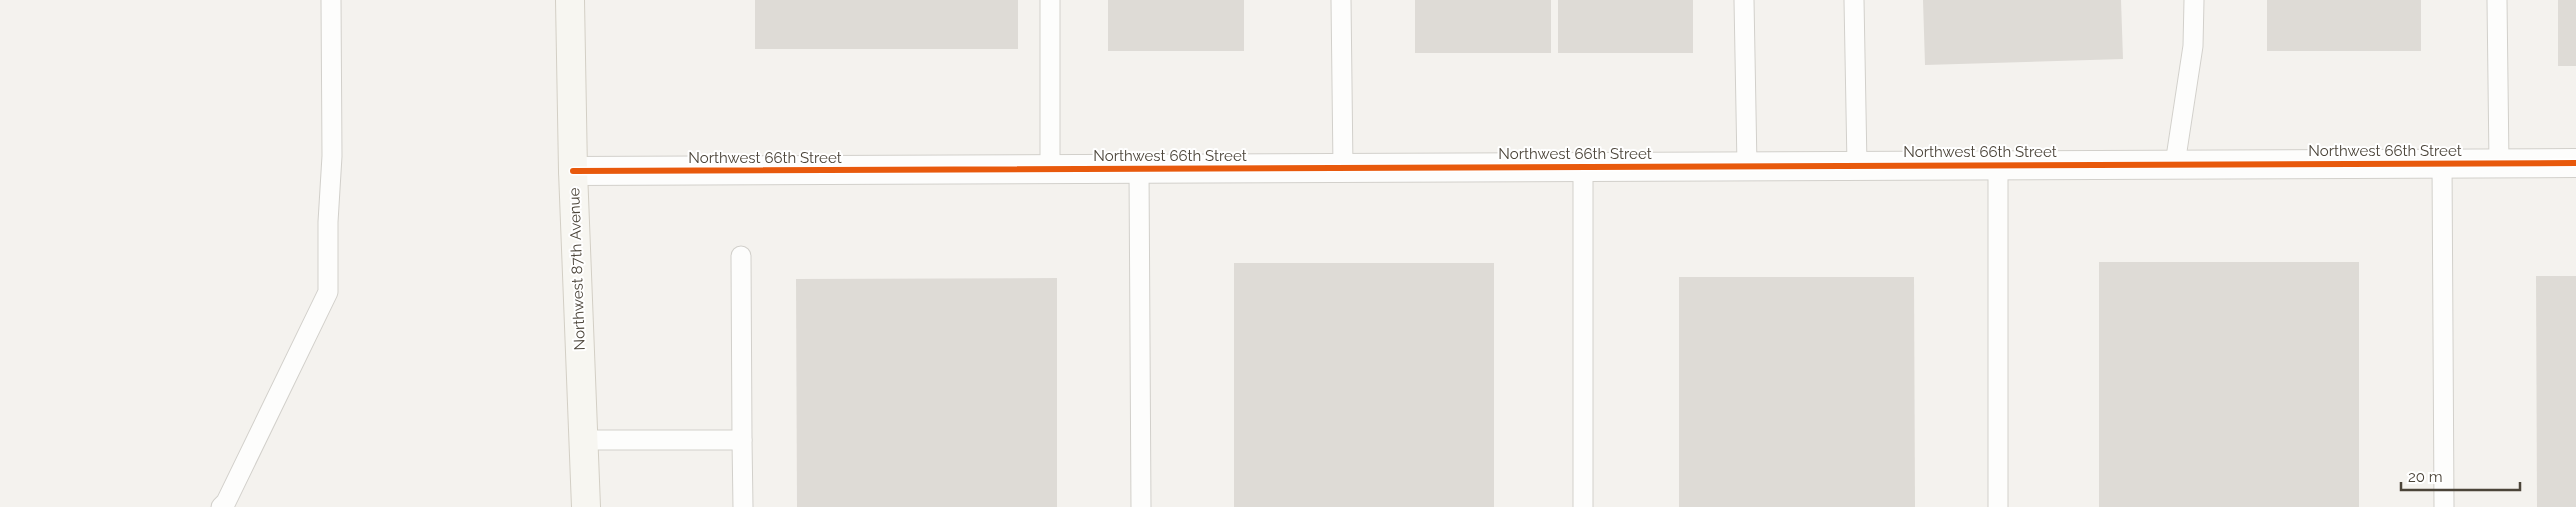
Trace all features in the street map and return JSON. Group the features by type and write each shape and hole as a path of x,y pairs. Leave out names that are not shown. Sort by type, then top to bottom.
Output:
{"main road":[{"name":"Northwest 87th Avenue","path":"570,0 573,171 586,507"}],"street":[{"name":"Northwest 66th Street","path":"573,171 2576,163"}],"lane":[{"path":"225,505 328,292 328,222 332,156 331,0"},
{"path":"1050,0 1050,169"},
{"path":"1341,0 1343,168"},
{"path":"1744,0 1747,166"},
{"path":"1854,0 1857,166"},
{"path":"2175,164 2193,46 2194,0"},
{"path":"2497,0 2499,163"},
{"path":"2442,163 2444,507"},
{"path":"1998,165 1998,507"},
{"path":"1583,167 1583,507"},
{"path":"1139,169 1141,507"},
{"path":"741,256 743,507"},
{"path":"584,440 742,440"}],"building":[{"path":"755,0 1018,0 1018,49 755,49"},
{"path":"1108,0 1244,0 1244,51 1108,51"},
{"path":"1415,0 1551,0 1551,53 1415,53"},
{"path":"1558,0 1693,0 1693,53 1558,53"},
{"path":"1923,0 2121,0 2123,59 1925,65"},
{"path":"2267,0 2421,0 2421,51 2267,51"},
{"path":"2558,0 2576,0 2576,66 2558,66"},
{"path":"2099,262 2359,262 2359,507 2099,507"},
{"path":"1234,263 1494,263 1494,507 1234,507"},
{"path":"2536,276 2576,276 2576,507 2537,507"},
{"path":"1679,277 1914,277 1915,507 1679,507"},
{"path":"1057,278 1057,507 797,507 796,279"}],"cycle path":[{"path":"573,171 2576,163"}]}
